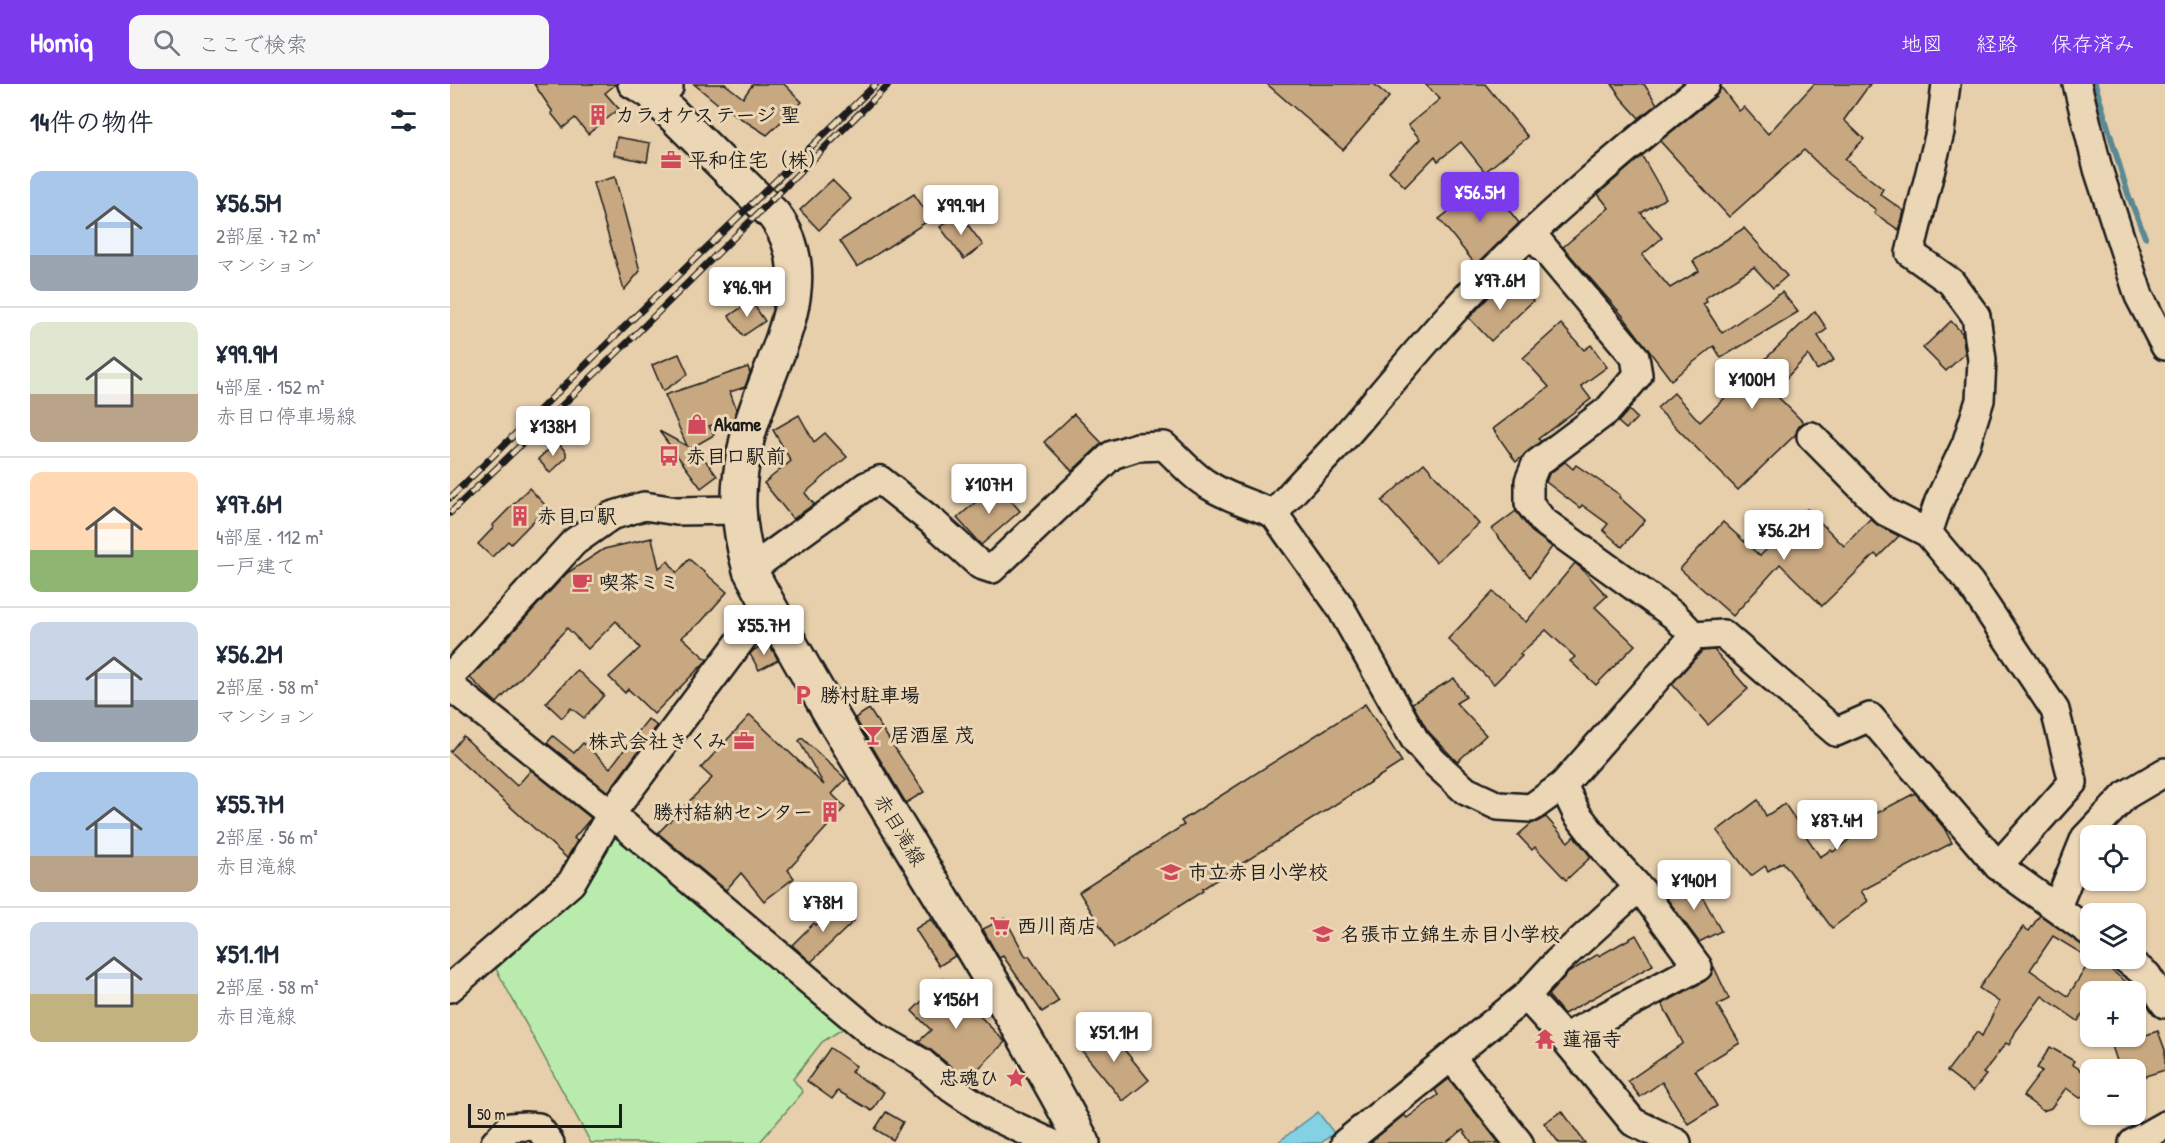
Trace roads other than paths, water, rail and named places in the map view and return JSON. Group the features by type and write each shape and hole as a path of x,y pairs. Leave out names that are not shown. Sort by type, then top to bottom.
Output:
{"main road":[{"name":"赤目滝線","path":"654,88 774,215 782,225 791,247 794,263 792,312 746,442 737,510 742,542 750,570 902,835 1038,1059 1083,1143"}],"street":[{"path":"1274,514 1292,491 1341,442 1449,315 1531,233 1636,140 1706,84"},
{"path":"1928,533 1939,501 1966,444 1980,400 1982,360 1976,316 1951,282 1910,254 1940,132 1946,84"},
{"path":"2077,84 2098,169 2139,296 2165,346"},
{"path":"1531,233 1635,357 1638,375 1608,410 1536,464 1530,482 1530,504 1543,521 1675,616 1694,636"},
{"path":"1811,436 1886,512 1928,533 1970,583 2055,710 2073,782 1998,866"},
{"path":"750,570 866,486 880,480 934,523 980,565 992,569 1112,455 1137,447 1164,446 1208,485 1228,496 1274,514 1339,605 1415,740 1433,761 1466,791 1498,806 1531,808 1563,785 1694,636 1723,633 1836,732 1870,717 1998,866 2080,925"},
{"path":"450,677 574,542 611,516 644,506 676,511 737,510"},
{"path":"450,988 571,882 611,814 768,604"},
{"path":"450,686 611,814 874,1035 921,1062 951,1088 991,1115 1051,1143"},
{"path":"2057,907 2085,838 2126,795 2165,772"},
{"path":"1563,785 1577,814 1638,888 1698,968 1564,1038"},
{"path":"1345,1143 1526,996 1557,962 1638,888"},
{"path":"2139,969 2147,975 2165,1004"},
{"path":"1526,996 1633,1122 1677,1143"},
{"path":"1451,1057 1519,1143"},
{"path":"2133,1143 2165,1125"},
{"path":"495,1143 510,1127 525,1126 538,1127 550,1143"}],"water":[{"path":"1318,1112 1334,1133 1321,1143 1277,1143"}],"waterway":[{"path":"2095,84 2128,194 2145,237"}],"railway":[{"path":"450,498 876,84"},
{"path":"450,513 628,342 889,84"}],"place":[{"name":"カラオケステージ 聖","path":"598,115"},
{"name":"平和住宅（株）","path":"671,160"},
{"name":"Akame","path":"697,424"},
{"name":"赤目口駅前","path":"669,456"},
{"name":"赤目口駅","path":"520,516"},
{"name":"喫茶ミミ","path":"582,582"},
{"name":"勝村駐車場","path":"803,695"},
{"name":"居酒屋 茂","path":"873,735"},
{"name":"株式会社きくみ","path":"744,741"},
{"name":"勝村結納センター","path":"830,812"},
{"name":"市立赤目小学校","path":"1171,872"},
{"name":"西川商店","path":"1000,926"},
{"name":"名張市立錦生赤目小学校","path":"1323,934"},
{"name":"蓮福寺","path":"1545,1039"},
{"name":"忠魂ひ","path":"1016,1078"}]}
